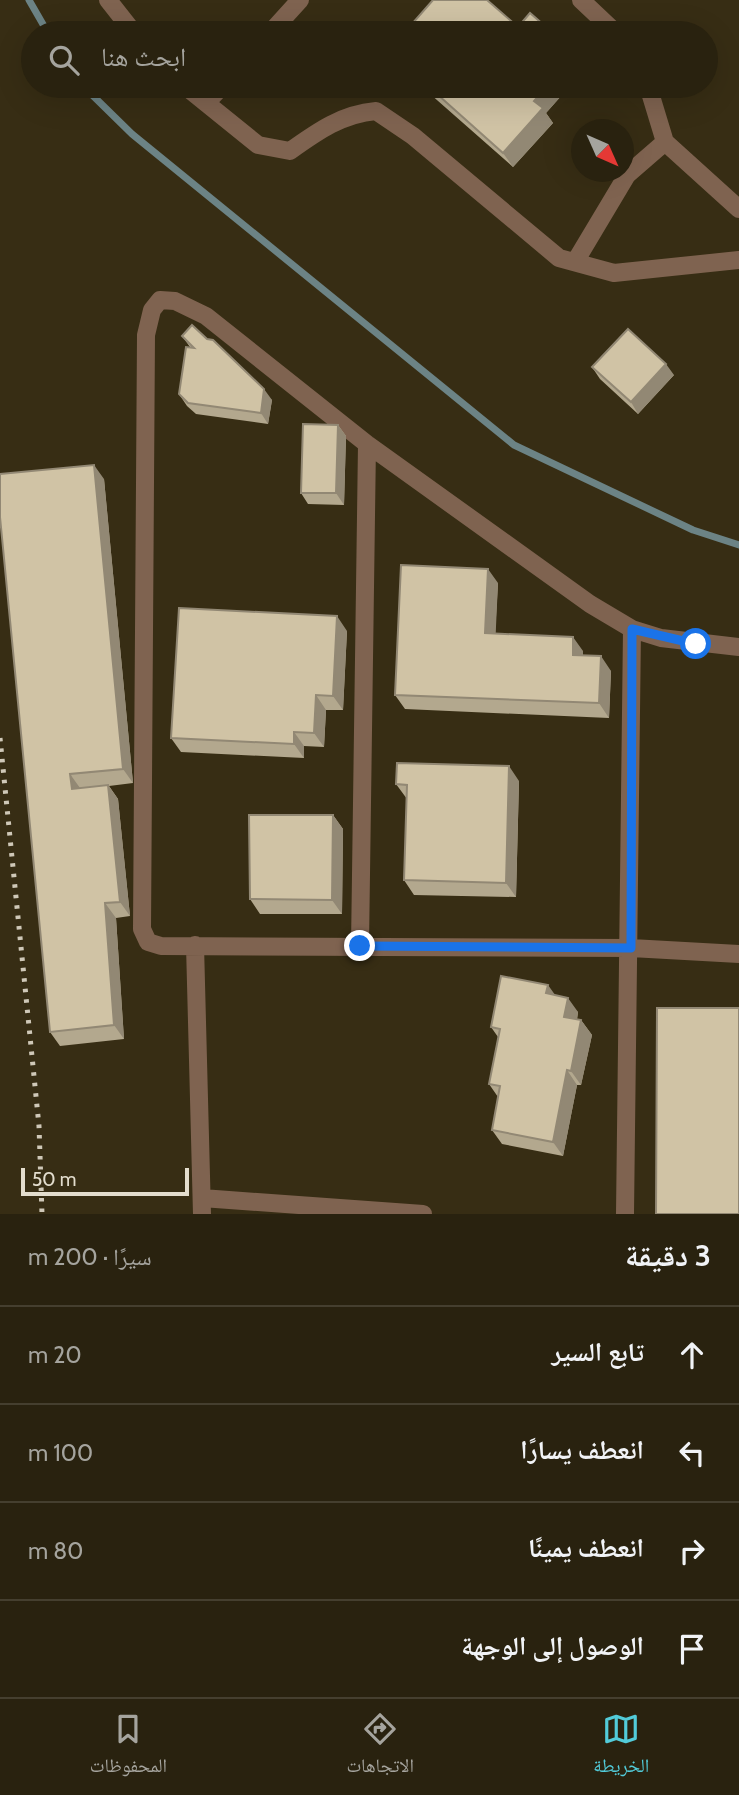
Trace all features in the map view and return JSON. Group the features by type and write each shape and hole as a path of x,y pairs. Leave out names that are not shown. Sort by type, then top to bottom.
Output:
{"lane":[{"path":"108,0 125,21"},
{"path":"281,21 300,0"},
{"path":"582,0 604,21"},
{"path":"200,98 258,145 290,151 320,129 352,113 376,111 413,136 559,258 614,273 739,260"},
{"path":"206,103 211,98"},
{"path":"652,98 665,142 739,209"},
{"path":"575,262 627,175 665,142"},
{"path":"739,647 661,638 632,629 518,554 367,444 206,316 175,301 160,300 152,310 146,335 142,929 148,942 161,946 631,948 739,954"},
{"path":"360,946 367,444"},
{"path":"625,1214 631,948 632,629"},
{"path":"195,945 202,1206 423,1214"}],"building":[{"path":"433,0 487,0 511,21 415,21"},
{"path":"530,13 539,21 523,21"},
{"path":"441,98 537,98 534,101 543,108 503,153"},
{"path":"192,325 207,339 213,340 264,389 261,413 188,403 179,394 186,347 194,348 182,336"},
{"path":"628,329 666,364 631,402 592,367"},
{"path":"303,424 338,425 336,493 301,493"},
{"path":"94,465 123,769 70,774 72,789 108,785 120,902 105,903 114,1025 50,1032 0,517 0,474"},
{"path":"401,565 488,569 485,633 573,637 573,655 601,656 599,703 395,695"},
{"path":"179,608 337,616 333,696 316,695 314,733 294,732 294,744 171,738"},
{"path":"397,763 509,766 506,883 404,880 407,785 396,784"},
{"path":"249,815 333,815 332,900 250,899"},
{"path":"501,976 548,985 546,993 568,998 564,1017 581,1020 571,1071 567,1070 553,1142 492,1130 500,1086 489,1084 500,1029 491,1027"},
{"path":"657,1008 739,1008 739,1214 656,1214"}],"waterway":[{"path":"29,0 41,21"},
{"path":"95,98 132,134 514,445 693,530 739,545"}],"railway":[{"path":"0,738 39,1126 42,1214"}],"route":[{"path":"360,946 631,948 632,629 661,638 696,644"}]}
